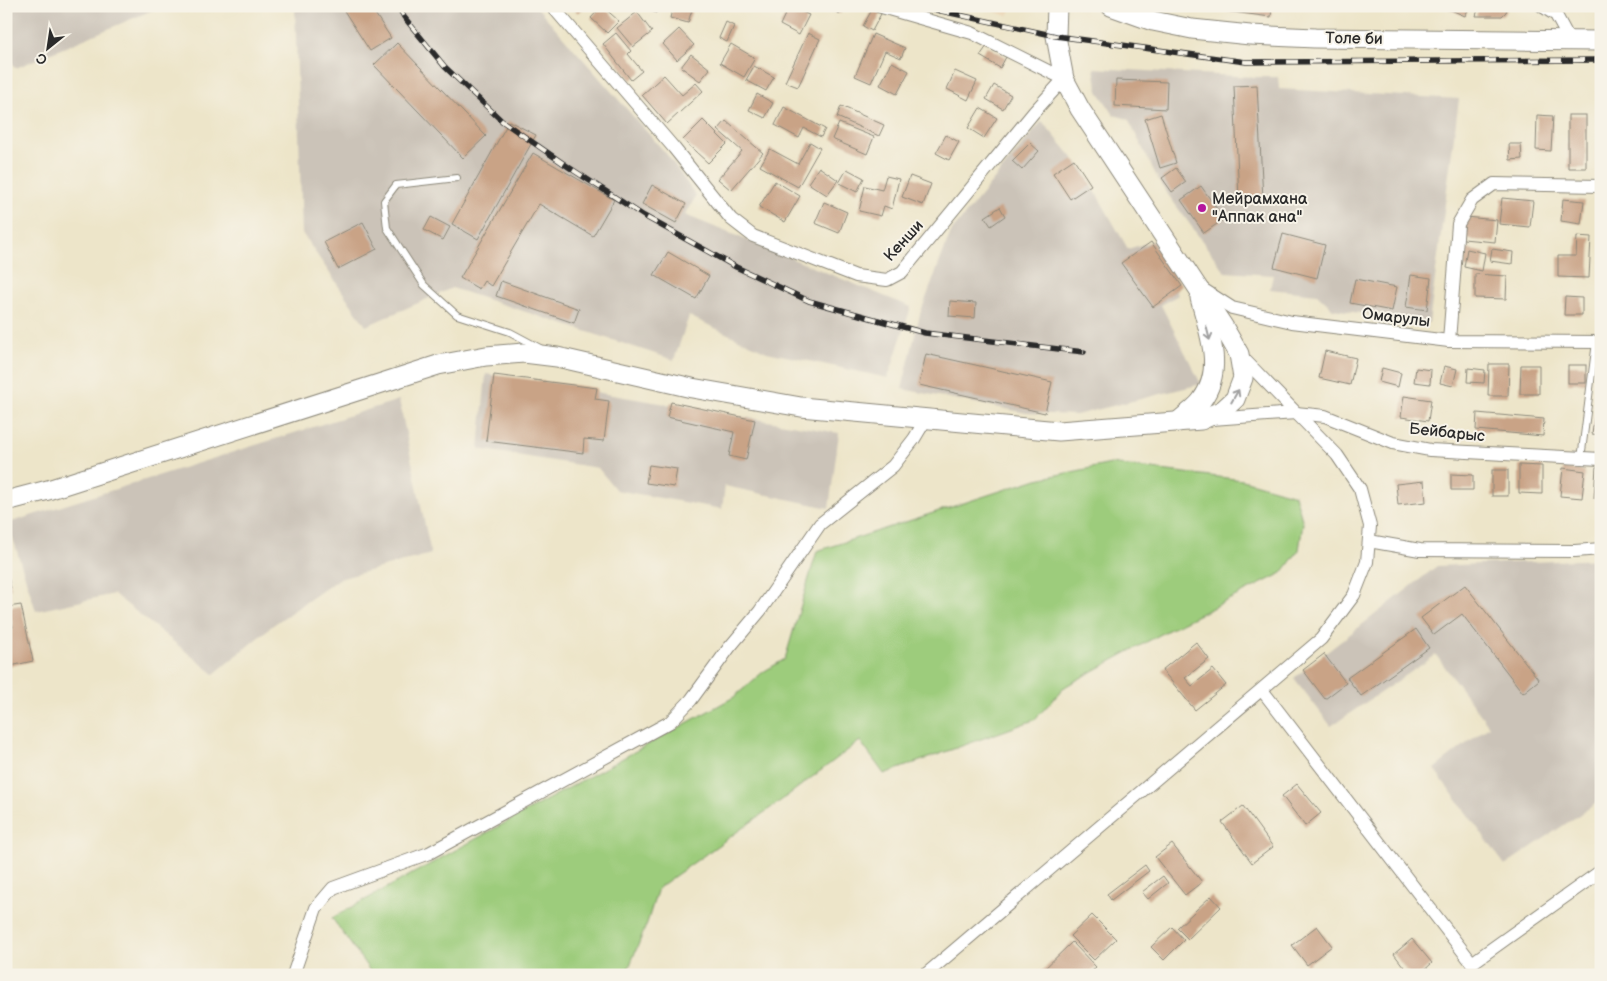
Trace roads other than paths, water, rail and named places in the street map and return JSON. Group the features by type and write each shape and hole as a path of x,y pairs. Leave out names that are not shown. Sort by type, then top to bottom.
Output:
{"main road":[{"path":"6,501 48,490 438,364 505,354 524,353 557,357 692,388 792,405 1059,431 1201,420 1223,410 1235,399 1243,378 1239,354 1197,285 1080,109 1064,79 1056,36 1056,6"},
{"name":"Толе би","path":"1111,6 1162,23 1192,29 1250,35 1315,38 1601,41"},
{"path":"1178,422 1201,402 1212,382 1214,357 1197,285"}],"street":[{"name":"Кенши","path":"552,6 674,148 731,219 753,236 856,276 863,277 887,280 902,272 1034,112 1064,79"},
{"path":"878,6 972,33 1064,79"},
{"path":"1542,6 1556,15 1570,41"},
{"path":"1449,341 1458,224 1472,200 1494,184 1601,186"},
{"name":"Омарулы","path":"1197,285 1232,308 1292,322 1449,341 1598,342"},
{"path":"925,975 1321,639 1354,595 1367,562 1370,526 1360,490 1337,455 1239,354"},
{"name":"Бейбарыс","path":"1201,420 1296,413 1325,416 1393,443 1430,450 1601,459"},
{"path":"293,975 316,908 333,888 429,853 670,722 691,700 729,648 760,611 820,524 894,466 914,439 926,418"},
{"path":"1369,541 1420,550 1575,551 1601,549"},
{"path":"1262,690 1472,963 1601,870"}],"lane":[{"path":"457,178 396,185 384,201 387,228 424,285 457,315 510,332 557,357"},
{"path":"1581,459 1598,342"}],"railway":[{"path":"398,6 404,17 445,67 502,121 644,216 736,267 809,301 925,333 1084,352"},
{"path":"918,6 1056,36 1246,62 1601,60"}],"place":[{"name":"Мейрамхана \"Аппак ана\"","path":"1202,208"}]}
